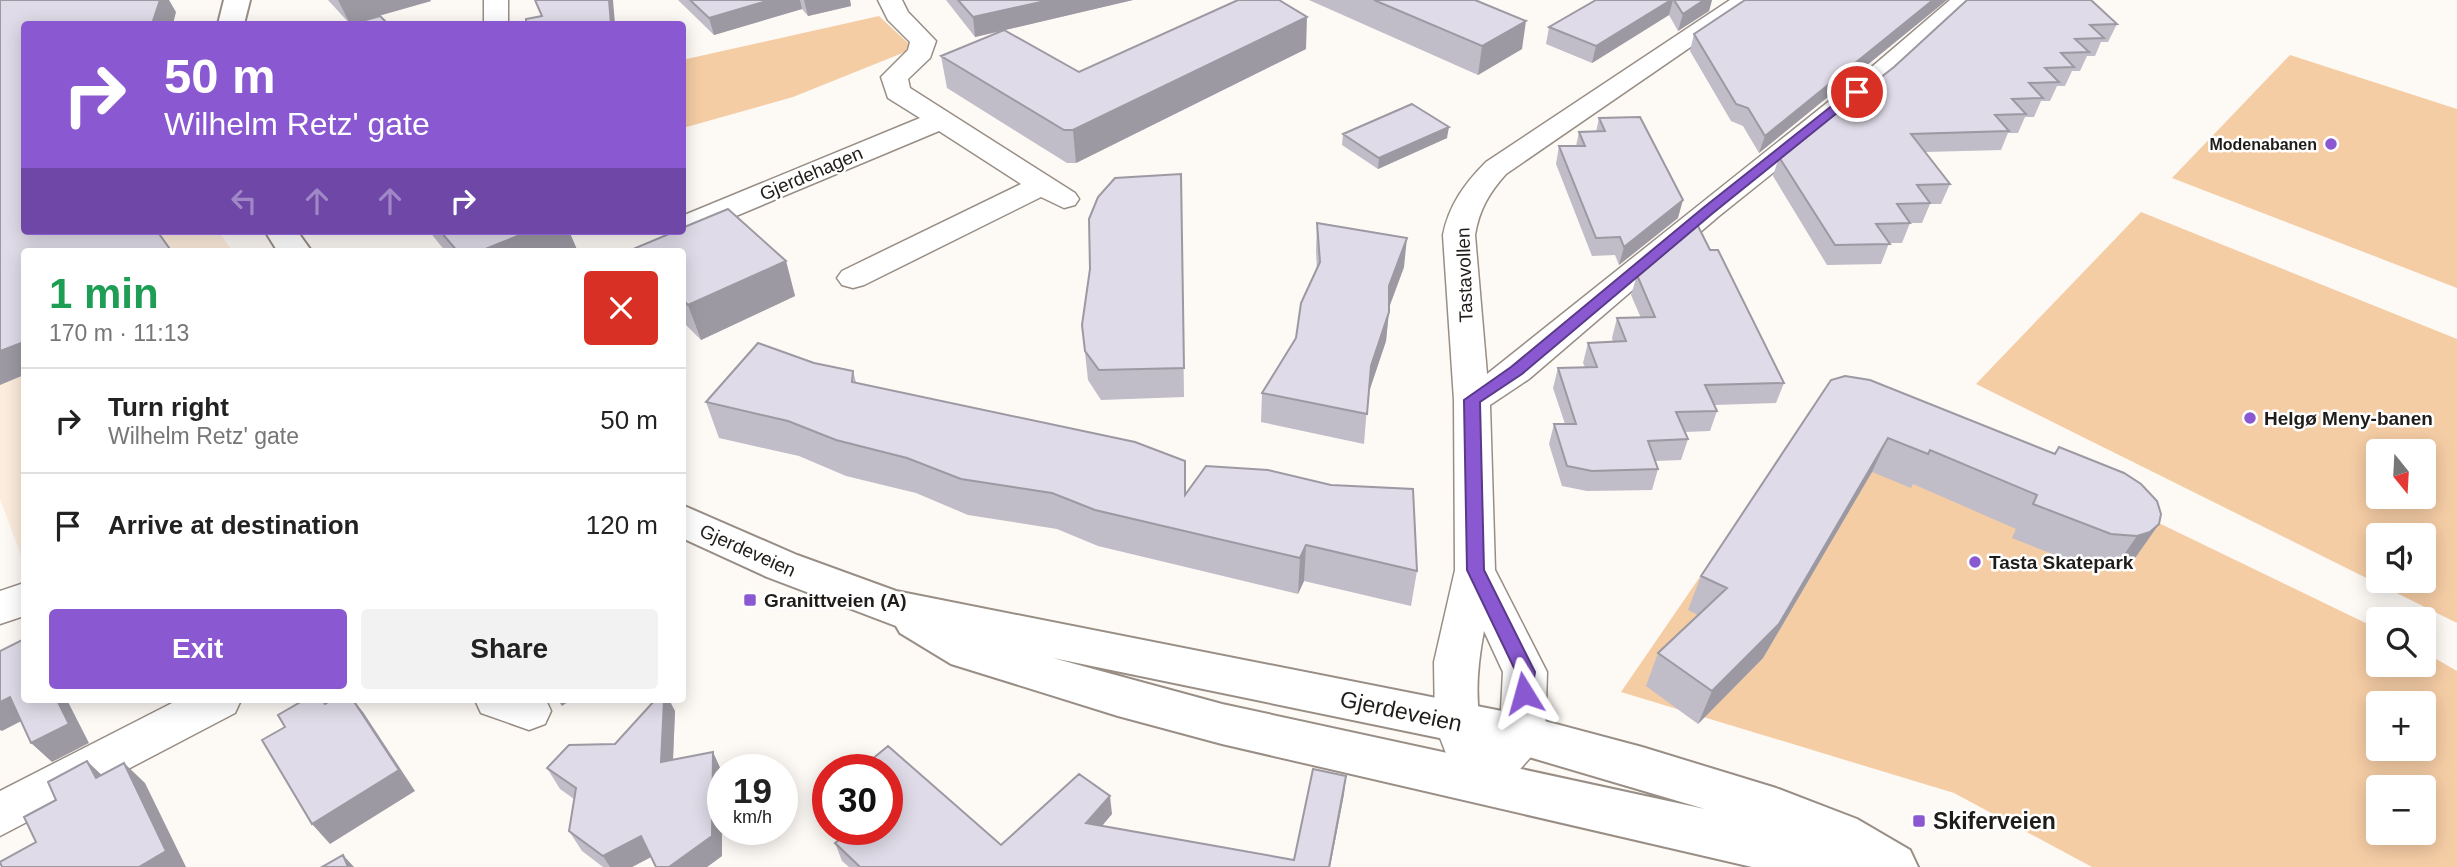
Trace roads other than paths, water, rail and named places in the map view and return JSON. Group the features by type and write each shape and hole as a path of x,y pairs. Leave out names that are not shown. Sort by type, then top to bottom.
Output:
{"main road":[{"path":"232,21 237,0"},
{"name":"Gjerdeveien","path":"686,522 782,566 893,608 967,651 1118,697 1479,783 1723,836 1827,867"},
{"name":"Gjerdeveien","path":"893,608 980,623 1072,645 1522,735 1642,768 1776,810 1839,835 1892,867"}],"street":[{"path":"496,0 496,21"},
{"path":"853,278 1052,192 898,93 894,78 921,52 923,41 897,15 890,0"},
{"name":"Tastavollen","path":"1479,783 1457,724 1456,662 1475,570 1472,400 1459,236 1462,213 1475,190 1496,168 1747,0"},
{"path":"1472,400 1517,371 1965,0"},
{"name":"Gjerdehagen","path":"686,225 940,120"},
{"name":"Tastavollen","path":"1475,570 1525,672 1522,735"},
{"path":"0,608 21,600"},
{"path":"0,815 213,703"},
{"path":"1479,783 1522,735"}],"place":[{"name":"Modenabanen","path":"2331,144"},
{"name":"Helgø Meny-banen","path":"2250,418"},
{"name":"Tasta Skatepark","path":"1975,562"},
{"name":"Granittveien (A)","path":"750,600"},
{"name":"Skiferveien","path":"1919,821"}]}
